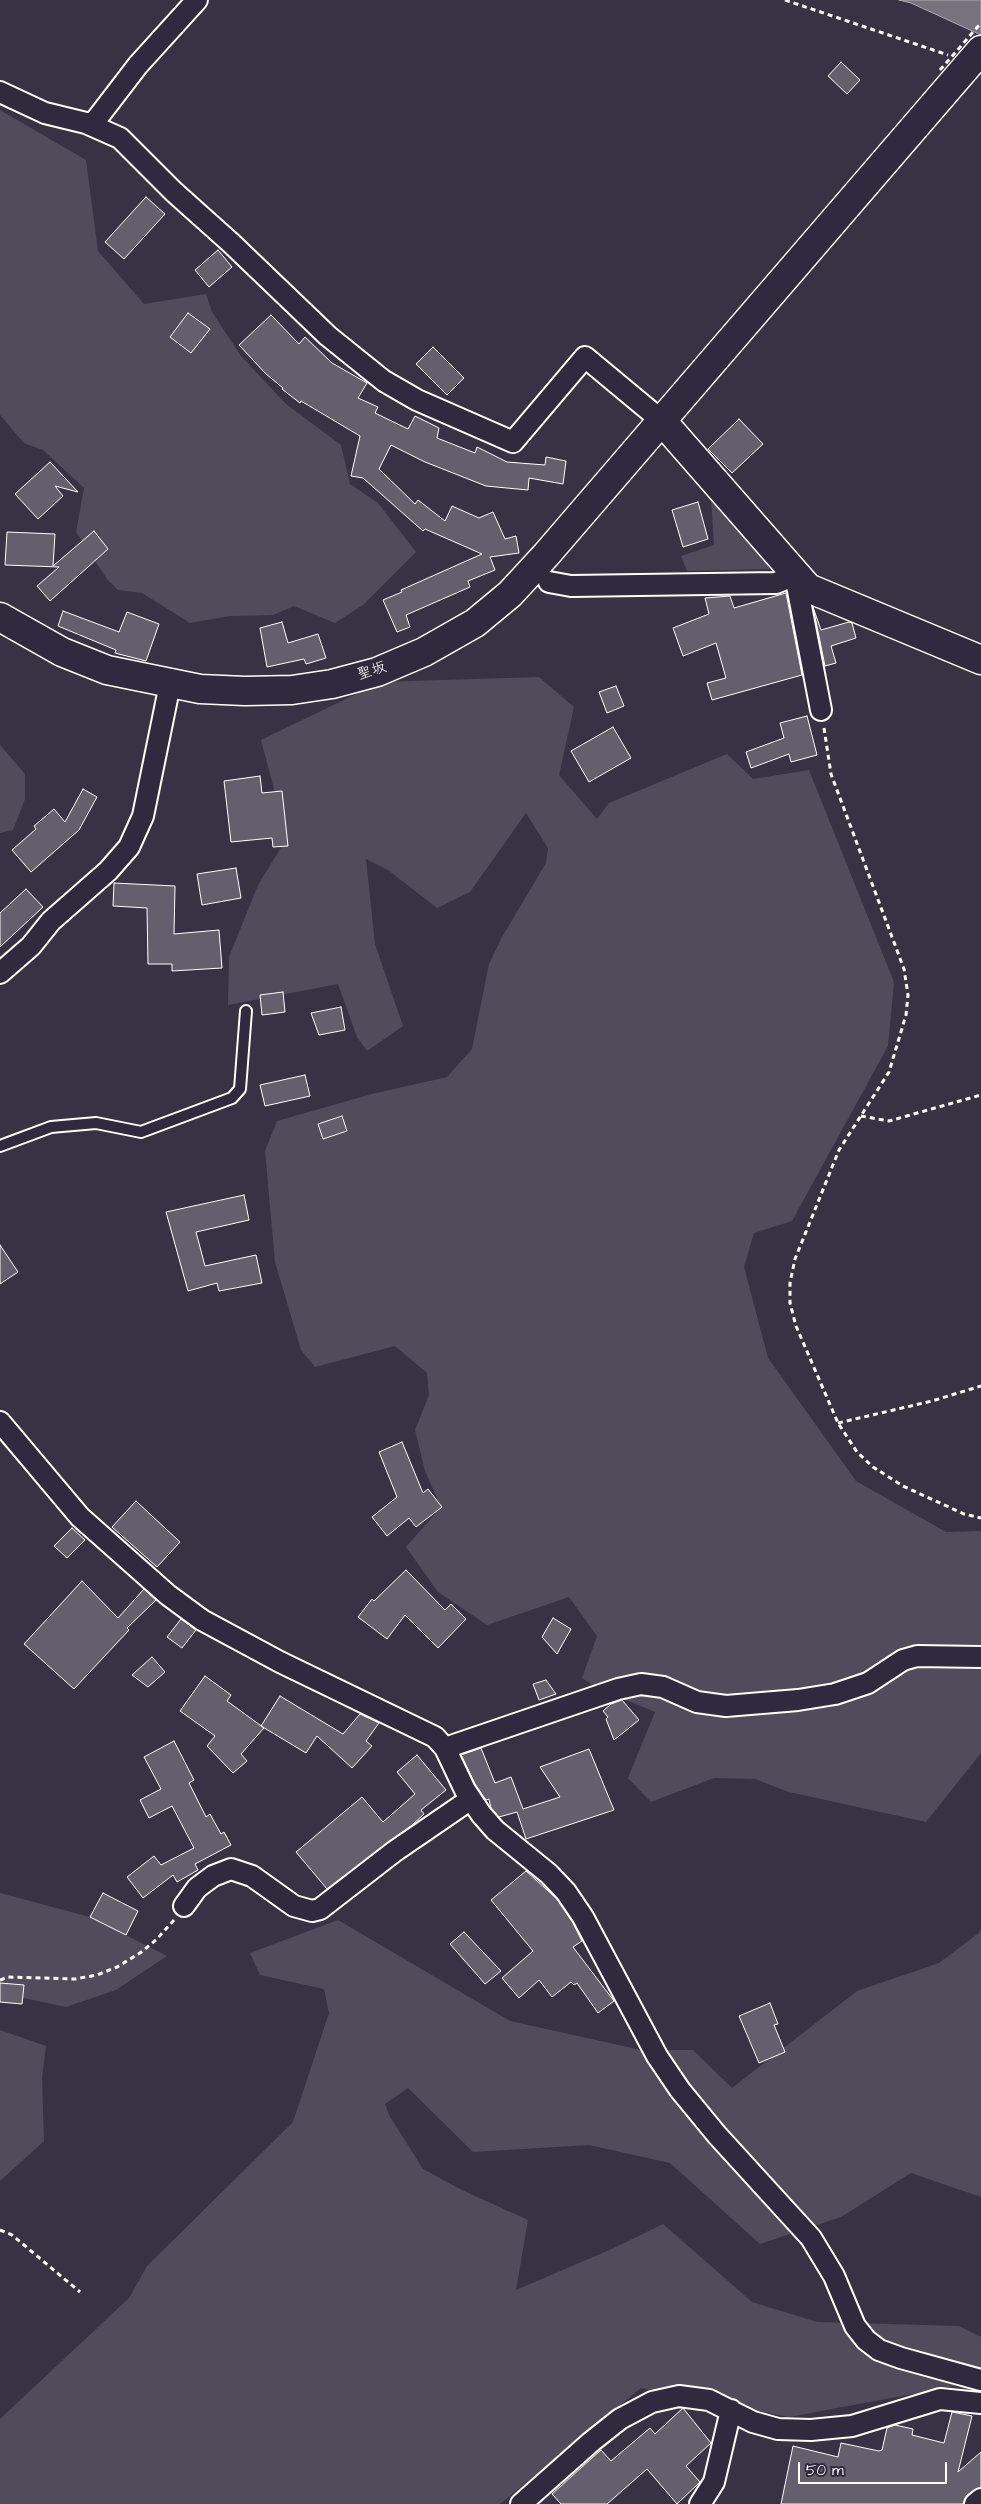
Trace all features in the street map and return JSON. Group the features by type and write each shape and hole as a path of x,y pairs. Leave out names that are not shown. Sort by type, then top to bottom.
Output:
{"street":[{"path":"92,125 138,65 197,0"},
{"name":"聖坂","path":"0,618 62,652 107,670 200,689 245,692 292,690 332,684 377,672 424,652 475,623 510,594 976,57"},
{"path":"0,92 45,113 92,125 120,138 174,192 231,243 334,341 384,381 417,400 513,442 585,357 662,421 745,514 795,575 813,591 981,660"},
{"path":"549,582 571,586 776,583 795,575"},
{"path":"795,575 822,710"},
{"path":"0,973 31,946 51,921 108,871 129,847 143,816 170,684"},
{"path":"0,1422 80,1517 106,1542 175,1600 202,1620 280,1662 435,1737 445,1748 471,1799 495,1830 549,1874 566,1892 583,1917 657,2056 717,2135 811,2238 834,2276 855,2326 866,2340 879,2350 901,2358 981,2380"},
{"path":"445,1748 618,1689 641,1684 663,1687 697,1702 726,1706 798,1700 835,1694 868,1683 902,1660 917,1656 981,1657"},
{"path":"184,1906 197,1888 213,1876 232,1868 252,1876 294,1906 312,1911 320,1908 395,1851 471,1799"},
{"path":"521,2504 620,2419 652,2402 679,2396 709,2400 753,2422 778,2429 811,2430 852,2426 940,2399 981,2403"},
{"path":"705,2503 714,2482 731,2410"},
{"path":"975,2504 981,2499"}],"lane":[{"path":"0,1146 50,1127 96,1123 140,1132 232,1098 240,1089 246,1011"}],"path":[{"path":"785,0 976,57"},
{"path":"940,70 981,23"},
{"path":"822,710 831,774 904,970 908,995 906,1015 890,1072 839,1150 795,1259 790,1283 790,1303 796,1326 838,1422 853,1446 873,1467 903,1486 964,1514 981,1518"},
{"path":"861,1116 890,1120 981,1095"},
{"path":"838,1422 932,1401 981,1386"},
{"path":"0,1980 8,1977 75,1980 117,1968 156,1940 184,1906"},
{"path":"0,2230 12,2235 59,2277 80,2292"}],"shaded area":[{"path":"899,0 981,0 981,35 911,3"},
{"path":"0,110 86,160 98,251 144,304 206,294 212,312 241,356 286,404 341,445 350,484 378,503 416,552 363,605 335,623 294,606 273,615 230,616 190,623 142,593 118,590 107,579 76,532 84,488 43,450 24,443 0,415"},
{"path":"711,498 735,517 770,569 687,571 681,556 714,545"},
{"path":"539,677 574,707 559,775 597,819 609,803 727,754 753,779 809,770 894,982 888,1046 792,1221 754,1233 744,1267 768,1358 856,1481 946,1532 981,1531 981,1753 926,1822 789,1792 755,1779 714,1778 651,1802 628,1778 655,1712 597,1688 582,1678 597,1636 569,1597 487,1625 438,1592 406,1547 441,1507 425,1471 415,1430 429,1395 427,1373 395,1346 315,1367 301,1350 275,1262 265,1151 277,1121 372,1094 447,1077 472,1049 489,964 502,937 546,863 548,848 526,813 470,892 437,908 388,870 366,859 375,944 403,1026 367,1051 357,1037 338,984 228,1005 229,957 258,885 287,838 261,740 381,682"},
{"path":"0,745 25,774 25,799 13,830 0,833"},
{"path":"0,1893 90,1917 167,1956 116,1990 66,2007 0,1993"},
{"path":"338,1920 510,2021 641,2050 693,2050 732,2088 857,1991 939,1963 980,1932 981,1926 981,2197 911,2173 841,2217 760,2244 670,2163 589,2145 473,2152 408,2088 385,2104 389,2115 423,2169 462,2190 528,2220 516,2290 614,2248 663,2224 752,2302 817,2322 959,2326 981,2337 981,2395 956,2386 789,2417 641,2388 500,2504 0,2504 0,2419 129,2298 147,2266 293,2122 329,2013 324,1989 260,1975 250,1953"},
{"path":"0,2030 46,2046 42,2078 44,2141 0,2181"}],"building":[{"path":"841,62 860,80 847,94 828,76"},
{"path":"146,197 165,214 124,259 105,242"},
{"path":"218,250 232,267 209,287 195,270"},
{"path":"188,313 210,329 191,353 170,337"},
{"path":"271,315 299,344 305,337 332,363 367,383 358,398 378,407 375,413 408,429 415,416 439,428 437,438 475,453 477,447 507,462 545,465 546,457 566,461 563,484 529,478 528,490 486,486 425,462 391,445 379,469 415,504 418,500 445,521 452,506 479,518 493,512 505,539 516,536 519,553 490,557 495,570 468,581 470,587 406,615 410,627 397,632 383,600 482,554 425,529 423,531 363,478 351,476 360,436 301,401 300,403 266,374 239,345"},
{"path":"433,347 464,378 447,395 416,364"},
{"path":"739,419 763,444 732,473 708,449"},
{"path":"50,462 78,492 55,486 63,496 38,519 15,494"},
{"path":"698,502 708,539 683,547 672,510"},
{"path":"94,531 108,549 50,601 37,586 59,567 5,565 7,532 55,534 53,566"},
{"path":"786,593 802,675 712,700 707,683 726,678 716,643 683,656 673,628 709,614 705,598 730,596 734,608"},
{"path":"813,607 821,630 849,622 852,623 856,638 831,646 836,663 825,666"},
{"path":"63,611 119,632 127,612 159,624 146,661 115,653 116,650 58,626"},
{"path":"282,622 288,643 318,634 326,658 306,664 304,659 267,667 260,628"},
{"path":"616,686 624,706 607,713 599,692"},
{"path":"807,716 817,755 791,762 789,754 751,768 746,752 784,738 780,723"},
{"path":"613,727 631,758 589,782 571,751"},
{"path":"260,776 262,793 282,791 288,846 273,847 272,838 231,842 224,781"},
{"path":"83,789 97,797 79,830 31,872 12,850 36,829 34,826 54,809 65,822"},
{"path":"236,868 241,898 202,905 197,874"},
{"path":"114,883 175,886 174,934 219,930 222,968 172,971 172,964 148,964 147,908 113,906"},
{"path":"26,889 43,907 0,947 0,913"},
{"path":"283,992 285,1012 262,1015 260,995"},
{"path":"341,1007 345,1030 319,1035 311,1013"},
{"path":"305,1075 310,1096 265,1106 260,1085"},
{"path":"342,1116 347,1131 323,1139 318,1124"},
{"path":"244,1195 249,1220 196,1232 205,1266 256,1255 262,1283 219,1291 217,1283 188,1291 166,1212"},
{"path":"0,1245 18,1272 0,1284"},
{"path":"402,1442 423,1493 428,1489 442,1507 416,1527 409,1518 387,1536 372,1517 397,1497 379,1452"},
{"path":"136,1501 180,1542 157,1567 112,1527"},
{"path":"72,1528 85,1540 67,1558 54,1546"},
{"path":"406,1570 445,1610 451,1604 466,1619 438,1648 405,1615 387,1639 358,1617 372,1599 374,1601"},
{"path":"82,1581 118,1618 144,1589 156,1600 127,1628 129,1630 74,1689 24,1644"},
{"path":"553,1618 571,1629 557,1654 542,1637"},
{"path":"181,1619 196,1630 182,1648 167,1637"},
{"path":"152,1657 165,1672 148,1687 132,1675"},
{"path":"205,1676 231,1695 227,1701 264,1728 241,1754 247,1761 233,1773 207,1746 215,1736 180,1711"},
{"path":"546,1680 556,1694 539,1700 533,1684"},
{"path":"280,1696 343,1734 360,1714 379,1723 366,1741 372,1746 352,1768 317,1736 306,1753 261,1726"},
{"path":"622,1700 639,1720 614,1740 606,1719 608,1717 603,1711 611,1704"},
{"path":"174,1741 194,1780 189,1783 206,1817 210,1814 221,1834 224,1832 231,1845 195,1864 198,1870 177,1882 173,1875 143,1898 127,1877 154,1856 161,1865 194,1848 172,1806 149,1818 140,1800 161,1789 144,1757"},
{"path":"481,1748 495,1783 511,1777 523,1809 560,1797 540,1767 589,1749 614,1810 526,1839 517,1812 499,1817 491,1808 489,1799 486,1800 475,1784 461,1755"},
{"path":"417,1755 446,1790 421,1810 424,1814 411,1826 327,1889 296,1852 362,1797 383,1822 415,1794 397,1772"},
{"path":"526,1871 557,1899 582,1941 573,1947 614,2001 598,2013 577,1983 574,1985 571,1982 552,1997 539,1980 519,1998 502,1978 533,1951 491,1900"},
{"path":"103,1893 138,1911 126,1935 90,1917"},
{"path":"464,1932 501,1971 485,1984 450,1944"},
{"path":"0,1983 24,1985 22,2004 0,2002"},
{"path":"770,2003 778,2024 774,2025 785,2052 759,2063 739,2016"},
{"path":"683,2408 711,2443 686,2466 700,2482 677,2504 647,2469 607,2504 561,2504 552,2494 601,2450 611,2461 650,2428 655,2434"},
{"path":"952,2412 972,2416 958,2472 981,2452 981,2487 967,2495 963,2504 781,2504 793,2446 838,2457 841,2443 879,2451 882,2450 887,2428 895,2425 913,2429 912,2435 944,2443"}]}
